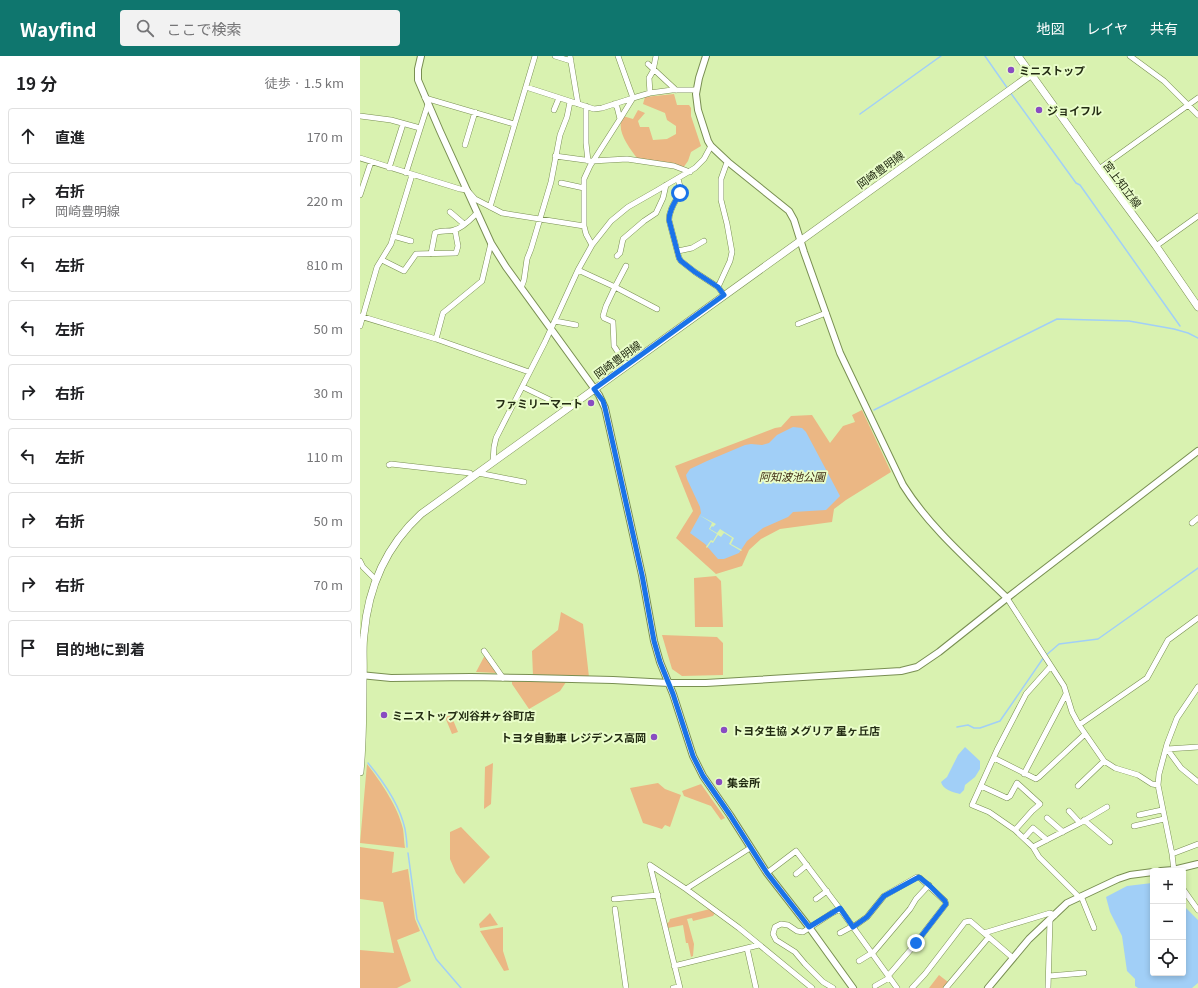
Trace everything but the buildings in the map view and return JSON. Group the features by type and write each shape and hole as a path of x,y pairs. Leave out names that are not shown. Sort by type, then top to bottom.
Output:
{"main road":[{"path":"1018,56 1032,74"},
{"name":"宮上知立線","path":"1032,74 1198,307"},
{"name":"岡崎豊明線","path":"360,772 362,651 366,616 381,566 397,539 412,522 800,240 1032,74"}],"street":[{"path":"421,56 417,75 418,80 491,243 506,267 603,401 642,575 654,641 693,756 703,776 767,873 809,927 853,988"},
{"path":"490,207 535,56"},
{"path":"555,56 570,58 578,104"},
{"path":"618,56 633,98"},
{"path":"650,93 650,78 654,69 656,56"},
{"path":"706,56 696,90 698,110 711,146 728,162 789,211 794,220 840,353 896,471 911,498 925,516 1007,598 1064,686 1072,712 1079,725 1104,761 1115,768 1138,775 1152,784 1158,785"},
{"path":"1130,56 1164,81 1198,115"},
{"path":"648,64 676,90"},
{"path":"526,87 594,109 602,108 656,91 696,90"},
{"path":"425,98 514,124"},
{"path":"554,110 559,98"},
{"path":"592,245 586,234 584,226 584,178 590,161 633,98"},
{"path":"1099,169 1198,98"},
{"path":"521,288 524,280 527,260 551,182 555,156 570,102"},
{"path":"406,173 428,104"},
{"path":"614,104 617,107 620,119"},
{"path":"586,106 586,143 590,161"},
{"path":"465,145 475,112"},
{"path":"360,116 391,120 420,128"},
{"path":"389,168 403,124"},
{"path":"493,462 496,438 555,321 578,270 592,245 611,221 628,206 690,172 699,165 711,146"},
{"path":"555,156 590,161 626,159 674,166 690,172"},
{"path":"360,158 412,175 467,190 475,198 502,213 584,226"},
{"path":"360,195 371,162"},
{"path":"718,287 730,261 732,252 721,200 720,184 723,172 728,162"},
{"path":"360,326 377,267 391,244 412,175"},
{"path":"678,178 681,190 669,214 669,220 681,261 718,287 724,295"},
{"path":"561,183 584,188"},
{"path":"617,256 620,253 623,239 644,221 656,214 663,198 666,185"},
{"path":"450,212 464,224"},
{"path":"431,254 435,233 455,230 477,213"},
{"path":"1156,246 1198,216"},
{"path":"382,260 404,271 416,254 456,253 458,246 455,230"},
{"path":"393,236 411,241"},
{"path":"678,251 692,248 704,241"},
{"path":"436,339 443,313 482,281 491,243"},
{"path":"626,266 606,306 603,316 604,318 613,322 614,346 626,366"},
{"path":"578,270 657,309"},
{"path":"798,324 826,313"},
{"path":"362,316 436,339 529,372"},
{"path":"555,321 576,325"},
{"path":"522,387 564,405 567,409"},
{"path":"362,676 391,678 613,680 669,684 902,671 917,667 939,652 1198,451"},
{"path":"389,465 470,473 524,482"},
{"path":"1192,523 1198,518"},
{"path":"360,561 363,567 376,580"},
{"path":"1079,725 1147,678 1168,640 1198,618"},
{"path":"484,651 503,678"},
{"path":"1051,666 1026,694 997,750 972,805 989,812 1015,830 1033,847 1039,857 1080,897 1094,928"},
{"path":"1173,868 1172,854 1158,785 1159,774 1167,744 1177,718 1198,687"},
{"path":"1024,774 1066,694"},
{"path":"994,758 1036,779 1085,734"},
{"path":"1166,748 1198,747"},
{"path":"1166,748 1181,768 1198,782"},
{"path":"1078,786 1104,761"},
{"path":"981,786 1007,798 1010,796 1017,783 1040,804 1015,830"},
{"path":"1033,847 1082,822 1107,807"},
{"path":"1139,815 1162,810"},
{"path":"1069,811 1110,842"},
{"path":"1047,818 1063,832"},
{"path":"1134,826 1164,819"},
{"path":"1024,838 1033,828 1047,840"},
{"path":"1172,854 1198,844"},
{"path":"686,889 750,848"},
{"path":"767,873 796,850 882,965 888,977 897,988"},
{"path":"1181,868 1198,864"},
{"path":"796,874 807,865"},
{"path":"673,988 679,988 650,866 686,889 812,988"},
{"path":"988,988 1029,939 1067,903 1130,875 1150,872"},
{"path":"840,934 867,917 884,896 917,877 929,885 945,901 946,904 912,948 888,977 875,986"},
{"path":"859,961 872,953 929,885"},
{"path":"816,899 827,891"},
{"path":"1186,893 1198,910"},
{"path":"614,899 658,895"},
{"path":"833,988 823,982 795,952 776,940 773,934 775,927 781,924 788,925 797,931 803,932 840,908"},
{"path":"615,909 626,988"},
{"path":"984,933 1050,913 1055,915"},
{"path":"1048,988 1050,920"},
{"path":"912,988 925,974 965,922 970,921 1013,958"},
{"path":"946,988 988,938"},
{"path":"674,966 759,945"},
{"path":"747,948 756,988"},
{"path":"1048,976 1084,973"}],"green space":[{"path":"674,94 677,105 689,105 691,108 691,116 701,146 691,152 688,161 683,168 637,158 624,138 621,127 623,116 633,119 638,110 645,113 638,121 640,127 649,127 653,140 667,139 676,134 676,126 667,120 665,113 643,104 645,97"},
{"name":"阿知波池公園","path":"862,410 891,472 834,509 832,522 780,529 761,539 749,550 742,566 716,574 676,538 693,511 675,466 781,427 791,416 812,415 830,443 843,426 855,422 852,415"},
{"path":"716,576 721,581 723,627 695,627 694,578"},
{"path":"561,612 583,624 589,677 533,676 532,651 558,630"},
{"path":"662,635 717,637 723,643 723,675 682,676 672,669"},
{"path":"485,655 497,673 476,672"},
{"path":"512,681 566,682 560,691 529,709 512,684"},
{"path":"451,715 458,732 452,734 445,717"},
{"path":"493,763 491,804 484,809 485,767"},
{"path":"367,764 383,787 397,812 403,829 405,848 360,843"},
{"path":"658,783 665,789 681,795 670,827 665,825 662,829 643,823 630,788"},
{"path":"701,784 725,818 721,820 711,806 684,796 682,791"},
{"path":"461,827 490,857 464,884 456,873 450,859 450,832"},
{"path":"360,847 394,852 392,873 408,869 415,919 420,931 397,940 411,981 397,988 360,988 360,950 394,953 383,902 360,899"},
{"path":"710,909 715,913 713,916 693,921 692,918 687,919 694,944 693,956 691,957 688,943 686,943 683,925 668,928 667,923 670,919"},
{"path":"490,913 498,925 480,928 479,924"},
{"path":"503,927 503,951 509,970 504,971 480,931"},
{"path":"939,975 948,982 943,988 929,988"}],"water":[{"path":"793,427 802,428 806,432 840,496 826,510 793,512 788,517 763,528 747,541 739,553 724,559 718,559 705,544 690,533 701,513 700,507 686,475 690,469 745,445 762,445 769,443 777,435"},
{"path":"965,747 980,761 980,769 975,777 965,785 964,790 960,794 946,789 941,782 947,777 958,755"},
{"path":"1150,883 1150,976 1186,976 1186,908 1198,920 1198,983 1192,988 1138,988 1135,986 1135,979 1127,971 1122,936 1110,912 1106,897 1127,886"}],"pier":[{"path":"699,515 716,524 710,529 717,533 720,529 734,538 731,544 742,550 741,551 729,544 732,538 724,533 721,537 718,535 713,543 711,542 707,548 706,547 711,540 713,541 717,534 709,529 712,523"}],"waterway":[{"path":"860,114 941,56"},
{"path":"985,56 1008,89"},
{"path":"1010,92 1076,183 1080,185 1180,326"},
{"path":"874,410 1057,319 1129,321 1174,329 1198,338"},
{"path":"957,727 968,725 974,728 980,728 1000,721 1044,657 1059,644 1098,639 1198,568"},
{"path":"368,763 385,786 403,820 407,847"},
{"path":"408,853 417,919 436,959 461,988"}],"place":[{"name":"ミニストップ","path":"1011,70"},
{"name":"ジョイフル","path":"1039,110"},
{"name":"ファミリーマート","path":"591,403"},
{"name":"ミニストップ刈谷井ヶ谷町店","path":"384,715"},
{"name":"トヨタ生協 メグリア 星ヶ丘店","path":"724,730"},
{"name":"トヨタ自動車 レジデンス高岡","path":"654,737"},
{"name":"集会所","path":"719,782"}],"route":[{"path":"680,193 669,214 671,229 679,258 695,272 718,287 724,295 594,389 603,401 605,408 642,575 654,641 660,662 673,694 693,756 703,776 767,873 809,927 840,908 853,927 867,917 884,896 919,877 929,885 945,901 946,904 916,943"}]}
